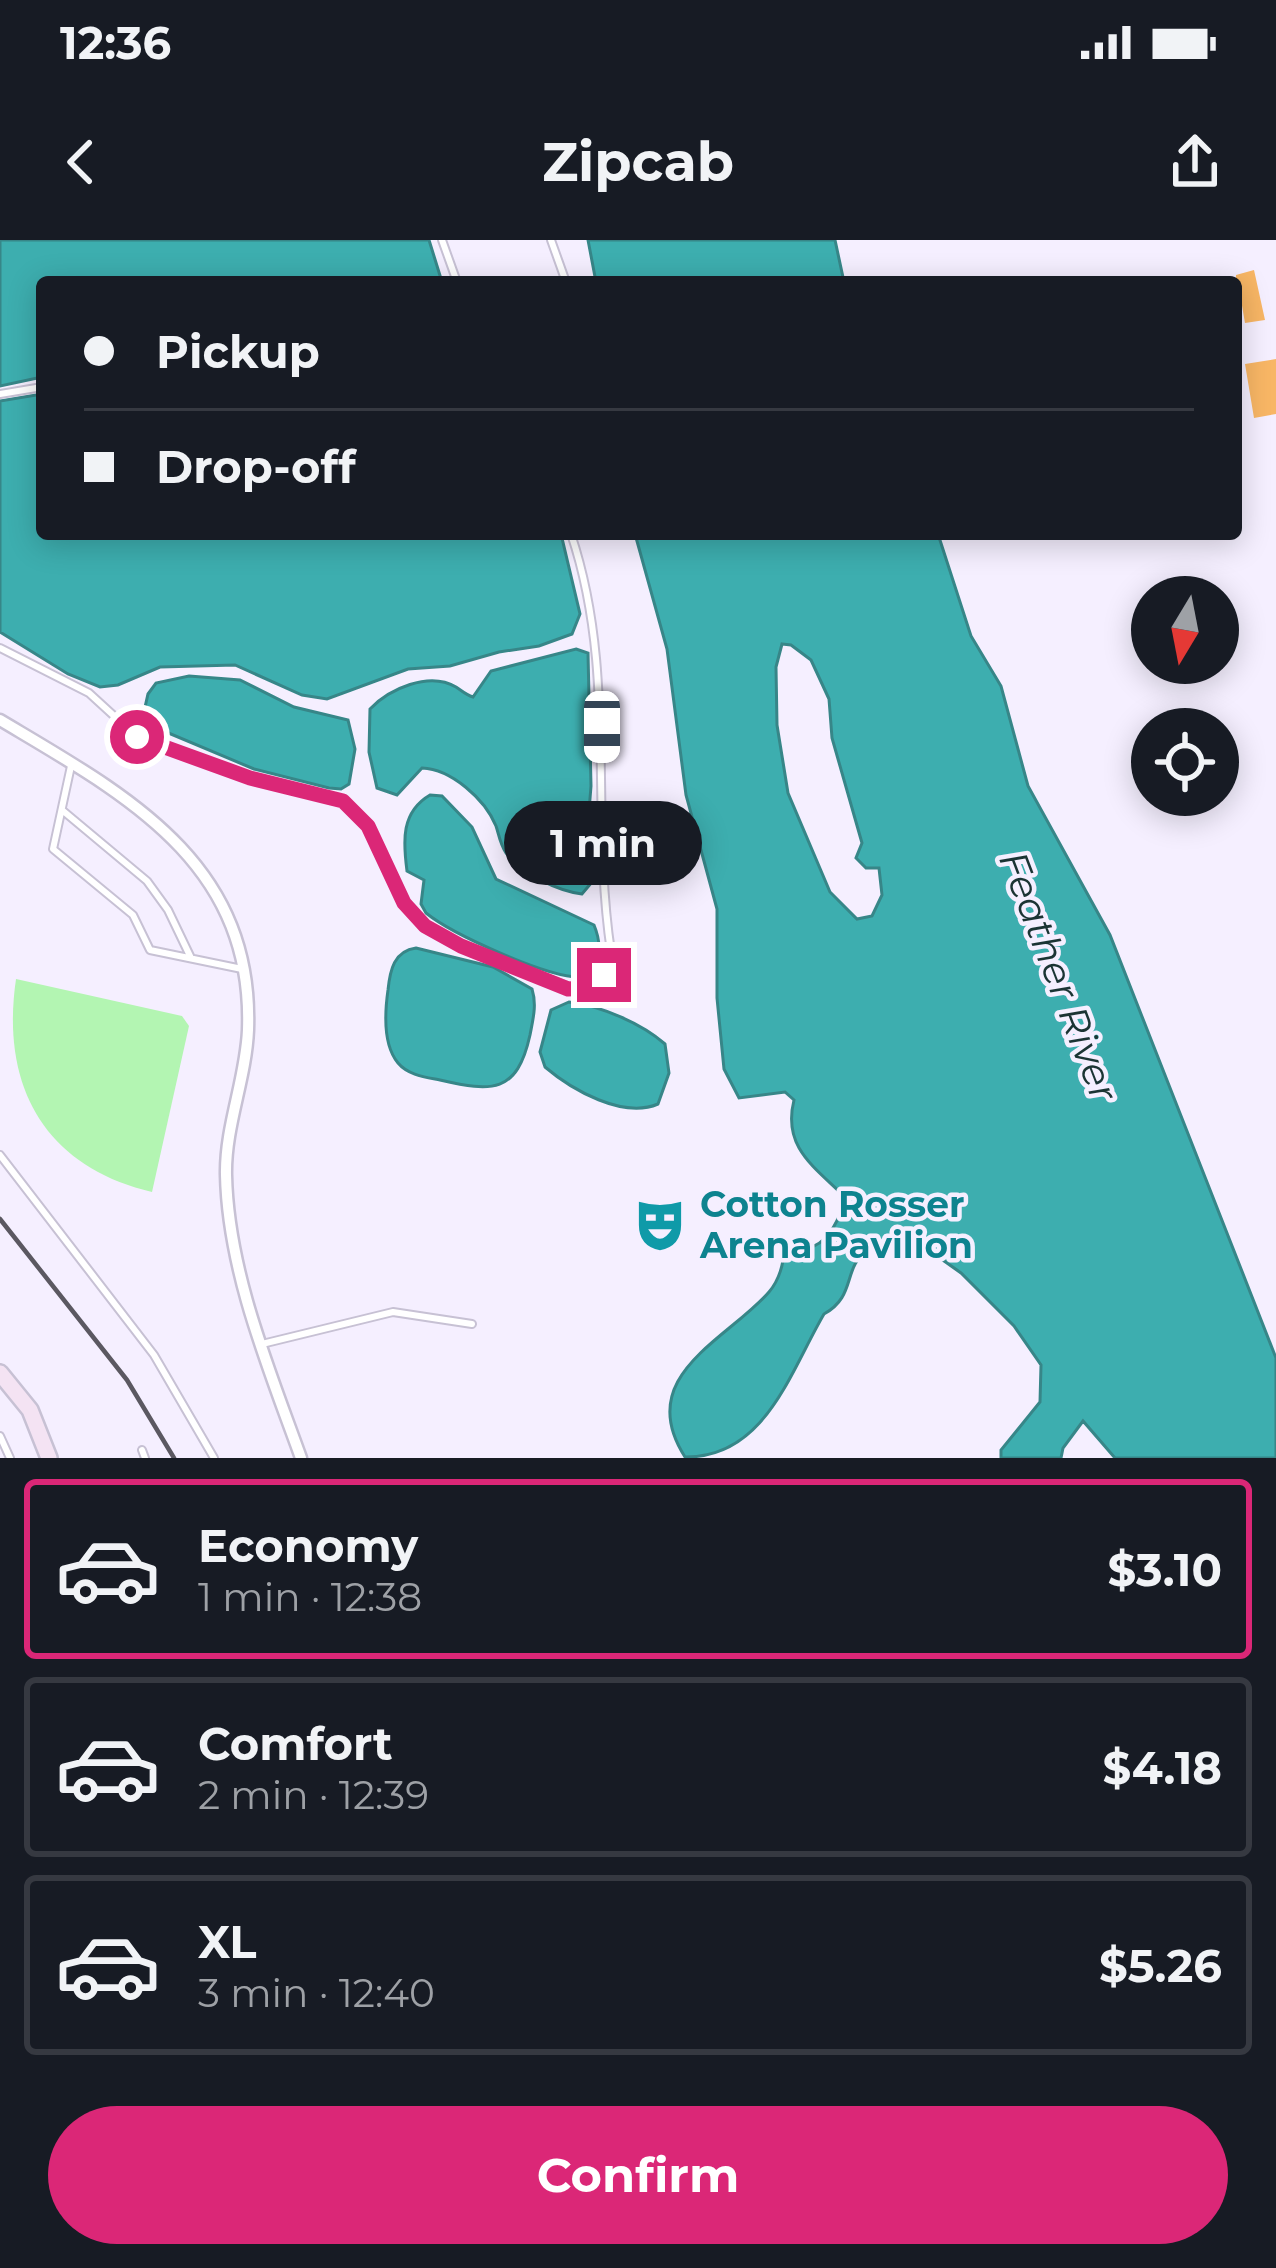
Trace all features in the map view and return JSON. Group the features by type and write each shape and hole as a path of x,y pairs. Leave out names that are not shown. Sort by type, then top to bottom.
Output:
{"main road":[{"path":"0,1373 30,1410 49,1458"}],"street":[{"path":"0,719 140,808 187,852 226,917 242,969 248,1030 227,1150 227,1186 236,1247 262,1345 302,1458"}],"lane":[{"path":"442,240 455,276"},
{"path":"551,240 564,276"},
{"path":"0,394 36,388"},
{"path":"0,648 88,693 129,732 146,741 250,778 343,801 368,826 404,903 425,926 461,946 578,991 598,983 610,964 611,952 601,867 601,686 588,599 573,540"},
{"path":"72,763 53,848 133,915 149,950 242,969"},
{"path":"62,810 147,881 168,910 190,958"},
{"path":"0,1155 154,1354 214,1458"},
{"path":"262,1345 393,1312 472,1324"},
{"path":"0,1436 10,1458"}],"shaded area":[{"path":"16,979 182,1016 189,1026 152,1192 84,1164 38,1117 16,1055"}],"water":[{"path":"0,240 429,240 440,276 36,276 36,378 0,386"},
{"path":"588,240 835,240 843,276 595,276"},
{"path":"36,395 36,540 562,540 580,614 572,634 539,646 450,666 408,669 327,699 302,695 235,665 160,667 118,685 100,687 68,674 0,632 0,401"},
{"name":"Feather River","path":"637,540 940,540 971,636 1001,686 1028,786 1110,935 1276,1358 1276,1458 1115,1458 1083,1421 1061,1458 1001,1458 1001,1450 1040,1402 1041,1365 1014,1326 961,1273 906,1234 860,1257 841,1299 824,1314 772,1408 755,1427 713,1454 685,1457 672,1429 670,1404 678,1382 710,1344 769,1292 785,1248 808,1248 825,1238 846,1198 797,1144 794,1100 785,1092 739,1098 724,1069 717,998 717,909 686,795 667,649","holes":["782,644 811,660 829,699 832,738 862,843 856,858 866,868 879,868 882,895 872,916 857,919 830,892 788,793 777,725 776,667"]},
{"path":"576,649 588,653 591,786 589,811 581,824 592,882 582,894 540,880 520,867 504,850 484,806 444,774 422,768 397,795 377,788 369,752 370,709 398,689 434,681 473,697 491,671"},
{"path":"189,676 240,680 294,707 348,720 355,749 349,784 329,788 254,769 159,729 131,724 143,716 156,683"},
{"path":"430,795 442,796 472,827 496,879 594,925 599,941 592,967 579,977 523,962 426,913 421,904 424,880 407,871 405,838 414,810"},
{"path":"416,948 493,967 532,989 530,1035 510,1078 488,1087 474,1086 417,1075 398,1063 386,1028 389,983 398,957"},
{"path":"569,1002 620,1017 665,1044 669,1073 658,1104 644,1108 614,1105 583,1093 545,1067 540,1052 551,1010"}],"building":[{"path":"1254,270 1265,320 1245,323 1242,276 1236,275"},
{"path":"1276,359 1276,414 1254,418 1245,364"},
{"path":"654,1202 681,1207 674,1244 647,1239"}],"railway":[{"path":"0,1219 127,1380 174,1458"}],"place":[{"name":"Cotton Rosser Arena Pavilion","path":"660,1225"}],"route":[{"path":"137,737 250,778 343,801 368,826 404,903 441,937 568,989 587,988 604,975"}]}
